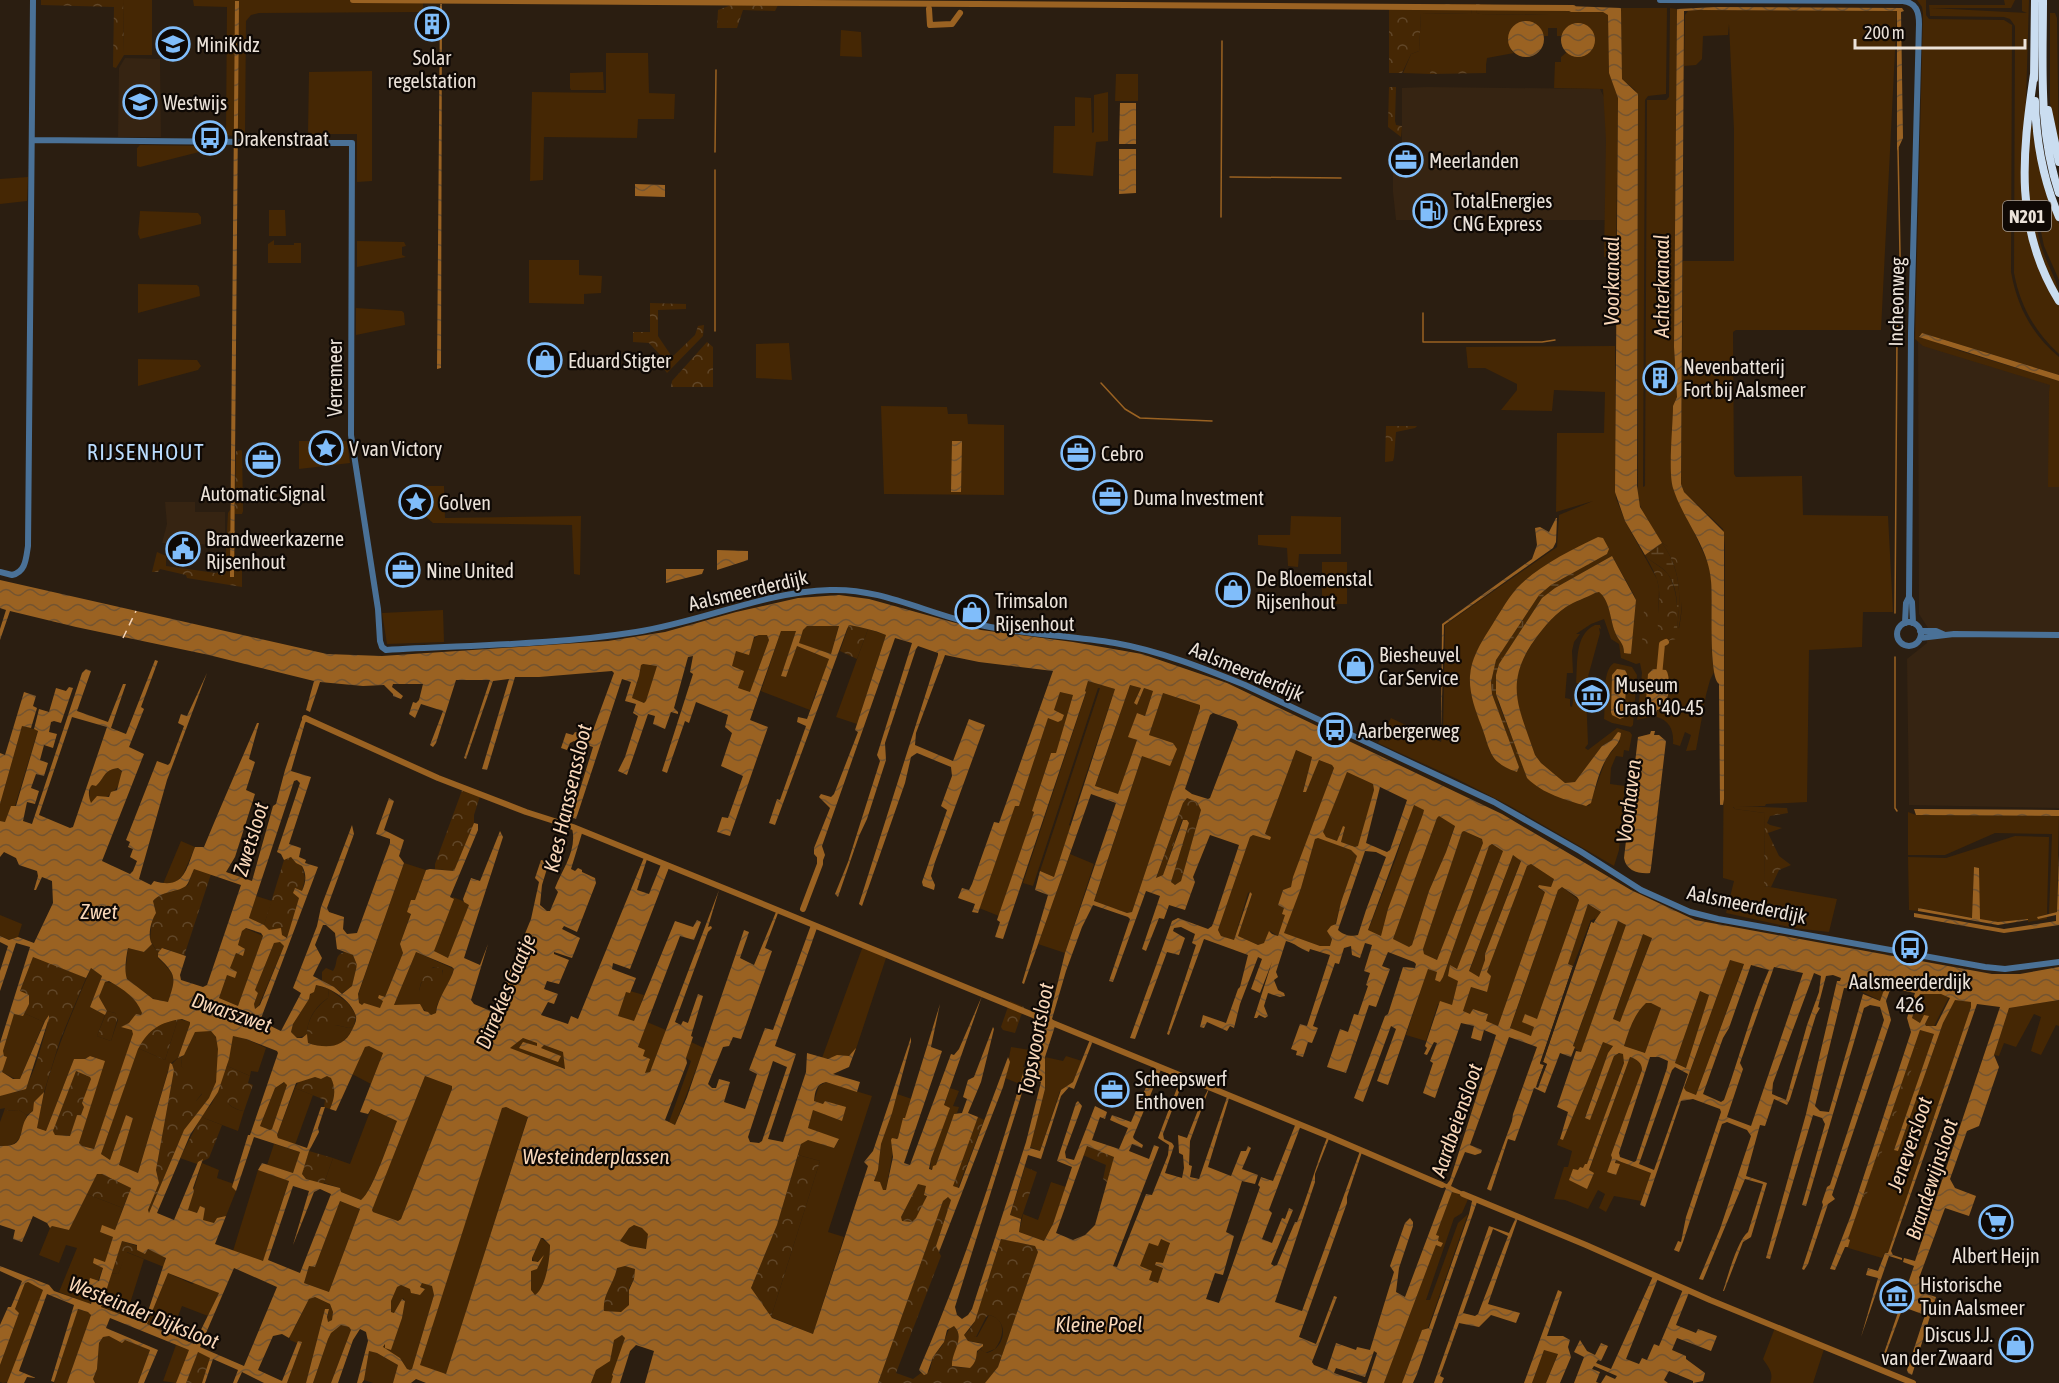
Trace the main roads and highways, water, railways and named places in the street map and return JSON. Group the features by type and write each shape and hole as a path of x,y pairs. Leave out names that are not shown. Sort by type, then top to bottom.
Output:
{"highway":[{"name":"N201","path":"2035,0 2046,141 2059,193"},
{"name":"N201","path":"2043,0 2035,120 2040,156 2059,217"},
{"name":"N201","path":"2039,74 2059,162"},
{"name":"N201","path":"2039,74 2027,124 2025,208 2031,238 2040,264 2059,301"}],"water":[{"path":"235,1 239,1 234,577 230,577"},
{"path":"440,4 442,4 441,368 437,369"},
{"path":"1568,6 1621,8 1622,79 1638,94 1637,486 1640,507 1662,543 1645,555 1625,521 1615,492 1618,98 1609,73 1608,15 1603,12 1571,12 1567,10"},
{"path":"1716,7 1902,8 1904,11 1901,12 1903,138 1897,151 1897,11 1684,11 1681,484 1684,492 1724,532 1723,805 1720,805 1719,684 1713,667 1711,581 1701,545 1677,500 1671,471 1673,406 1677,397 1674,347 1677,9"},
{"path":"1526,21 1539,26 1544,39 1539,52 1526,57 1513,52 1508,39 1513,26"},
{"path":"1578,23 1590,28 1595,40 1590,52 1578,57 1566,52 1561,40 1566,28"},
{"path":"1120,103 1136,103 1136,144 1119,144"},
{"path":"1119,149 1136,149 1136,193 1119,194"},
{"path":"635,184 665,185 665,197 635,196"},
{"path":"1922,333 2059,375 2059,381 1919,337"},
{"path":"952,441 962,441 961,492 951,492"},
{"path":"1556,518 1556,542 1553,548 1444,625 1441,734 1442,624 1532,559 1537,545 1535,528 1540,527 1549,532"},
{"path":"1598,537 1603,538 1609,549 1607,554 1551,585 1539,595 1496,660 1491,682 1492,694 1519,767 1517,772 1496,760 1489,749 1471,695 1470,676 1474,658 1506,603 1525,580 1566,553"},
{"path":"717,550 748,551 748,560 717,570"},
{"path":"1612,556 1636,600 1631,654 1624,653 1605,600 1599,592 1566,607 1547,624 1531,645 1518,674 1520,712 1535,755 1565,783 1575,782 1602,746 1612,740 1618,732 1621,733 1603,765 1591,803 1586,806 1547,792 1527,778 1496,694 1496,675 1499,664 1542,598 1555,588"},
{"path":"666,569 704,569 702,574 666,583"},
{"name":"Kleine Poel","path":"0,580 327,654 382,656 608,641 665,632 798,598 839,595 869,599 981,630 1142,654 1227,683 1502,814 1631,890 1695,920 1992,974 2020,974 2059,967 2059,1000 2009,1008 1994,1055 1999,1067 1979,1126 1967,1131 1950,1179 1955,1188 1976,1196 1969,1216 1945,1208 1919,1278 1924,1280 1920,1292 1936,1297 1912,1375 1907,1370 1925,1315 1903,1307 1886,1353 1884,1353 1914,1266 1903,1262 1904,1258 1915,1261 2000,1007 1977,1004 1891,1251 1893,1255 1902,1260 1889,1256 1861,1337 1878,1278 1866,1275 1868,1268 1878,1271 1885,1253 1888,1253 1971,1002 1955,1000 1943,1023 1898,1151 1894,1150 1934,1034 1920,1030 1848,1239 1850,1240 1848,1247 1845,1247 1835,1270 1830,1269 1851,1215 1911,1032 1907,1018 1915,993 1890,990 1886,1001 1891,1020 1832,1195 1835,1199 1828,1204 1804,1270 1802,1269 1823,1205 1822,1202 1827,1187 1830,1185 1884,1020 1880,1007 1870,1005 1864,1008 1806,1206 1802,1205 1825,1124 1822,1118 1813,1115 1770,1259 1766,1258 1806,1114 1837,981 1841,978 1833,975 1826,976 1818,1007 1820,1008 1790,1099 1787,1105 1774,1099 1765,1126 1760,1125 1746,1176 1767,1183 1751,1237 1743,1242 1723,1291 1737,1251 1748,1232 1763,1184 1745,1179 1703,1280 1699,1279 1720,1229 1751,1136 1747,1130 1727,1122 1722,1124 1683,1242 1679,1252 1674,1250 1678,1241 1681,1242 1686,1217 1721,1112 1720,1109 1693,1099 1681,1101 1645,1207 1640,1205 1651,1173 1616,1160 1615,1163 1620,1164 1616,1175 1607,1172 1642,1070 1639,1062 1630,1057 1589,1170 1594,1173 1587,1189 1569,1180 1573,1169 1578,1170 1587,1164 1624,1063 1623,1054 1619,1053 1614,1056 1590,1120 1585,1118 1608,1053 1613,1046 1603,1042 1563,1140 1560,1139 1568,1112 1557,1107 1576,1051 1581,1052 1626,925 1618,921 1571,1057 1560,1053 1545,1093 1534,1088 1515,1141 1508,1139 1491,1191 1487,1189 1537,1047 1509,1037 1470,1145 1482,1150 1481,1153 1475,1155 1465,1152 1451,1186 1469,1197 1452,1192 1436,1235 1439,1236 1438,1241 1443,1243 1441,1247 1436,1245 1384,1383 1367,1383 1377,1353 1374,1351 1365,1377 1336,1368 1334,1373 1363,1383 985,1383 998,1367 1038,1252 1035,1246 1001,1239 975,1321 964,1335 968,1341 983,1344 977,1351 975,1362 970,1368 952,1366 959,1335 954,1326 947,1330 944,1342 933,1357 927,1374 924,1375 919,1370 976,1221 1023,1073 1032,1069 1039,1059 1046,1018 1049,1018 1065,953 1116,803 1091,794 1024,984 1022,983 1048,895 1035,890 1040,871 1054,877 1115,689 1088,681 1003,939 995,937 1000,922 997,920 1034,812 1032,811 1051,753 1056,753 1073,695 1060,692 1054,710 1064,715 1062,720 1058,722 1048,718 1019,806 1015,806 978,913 972,912 975,904 958,898 962,888 969,890 994,822 999,823 1053,671 979,662 945,655 916,733 915,745 953,761 969,719 985,725 935,862 931,876 935,885 934,890 923,886 922,882 947,810 941,806 952,776 951,767 917,753 911,757 905,783 862,906 859,904 938,653 918,646 916,649 885,743 886,760 867,819 838,897 835,894 848,862 880,761 877,755 912,643 895,638 822,846 825,855 822,863 814,854 814,848 830,808 819,797 821,794 831,797 834,794 858,732 855,730 886,635 877,632 849,625 775,825 769,823 777,799 780,800 806,726 797,722 798,717 807,719 829,659 797,646 786,677 781,676 796,631 781,631 750,720 768,727 730,836 717,832 722,817 728,818 743,776 721,766 732,733 725,727 728,715 696,702 689,723 685,721 667,773 662,771 693,674 690,672 693,656 688,657 674,708 678,714 671,712 665,729 653,724 655,716 648,714 627,775 618,771 638,716 633,713 636,704 625,701 631,682 622,679 576,819 573,818 573,812 593,747 574,741 570,743 567,750 561,748 566,733 573,735 575,732 591,736 614,673 612,671 515,677 487,770 482,769 509,679 493,681 466,759 464,758 490,680 456,680 433,747 430,745 443,711 421,704 415,718 409,714 413,702 416,703 419,700 423,684 393,684 392,687 403,696 401,699 393,696 384,685 363,686 320,682 310,712 306,710 314,681 10,611 0,640 0,629 6,610 0,608","holes":["807,626 839,626 831,654 799,643 803,630","767,635 769,640 750,692 738,688 744,671 732,666 736,651 749,655 754,637","641,665 657,666 644,703 632,698","1130,685 1141,688 1134,703 1137,705 1144,688 1153,691 1145,716 1137,713 1128,737 1137,740 1118,794 1095,786","1163,693 1200,705 1200,708 1132,912 1127,913 1094,901 1142,756 1170,766 1177,749 1173,743 1149,735","1213,713 1236,721 1238,725 1208,799 1185,789 1210,715","1296,750 1312,757 1303,792 1306,792 1319,760 1332,765 1334,768 1291,887 1283,890 1278,905 1284,908 1282,914 1285,915 1278,936 1269,931 1264,943 1258,945 1238,936 1252,894 1250,892 1234,940 1221,936 1218,930 1250,837 1253,835 1270,840 1271,837 1265,834","1347,772 1373,784 1374,790 1358,846 1341,842 1345,827 1343,826 1337,841 1326,837 1323,832","1380,787 1407,800 1390,850 1387,852 1366,843","1187,798 1197,802 1201,810 1181,881 1175,885 1171,882 1189,823 1183,820 1163,875 1156,878 1183,803","1414,805 1424,810 1388,909 1381,936 1368,930","1439,816 1455,826 1429,891 1412,945 1409,947 1393,939","1464,831 1482,839 1483,843 1437,960 1424,954 1423,949","1210,835 1239,845 1212,926 1208,929 1178,918 1172,921 1130,1038 1135,1039 1167,952 1179,955 1185,938 1173,931 1174,928 1181,927 1195,934 1192,943 1196,945 1167,1034 1169,1035 1204,939 1248,955 1240,987 1226,1023 1203,1015 1200,1027 1204,1028 1207,1022 1227,1031 1230,1026 1234,1028 1240,1004 1258,957 1262,959 1251,989 1260,993 1272,962 1254,1018 1259,1015 1265,1018 1268,1016 1264,1006 1268,993 1280,997 1285,996 1278,990 1274,980 1278,977 1276,972 1286,941 1309,952 1310,949 1330,955 1307,1026 1300,1024 1291,1049 1297,1051 1296,1055 1303,1057 1308,1042 1312,1043 1318,1028 1313,1026 1335,963 1339,964 1344,948 1351,946 1352,955 1360,958 1365,943 1372,945 1364,971 1370,973 1366,985 1368,986 1358,1015 1354,1014 1348,1032 1340,1029 1327,1067 1346,1073 1369,1005 1376,1007 1390,969 1382,966 1388,952 1416,964 1415,968 1403,967 1388,1014 1385,1016 1354,1098 1363,1102 1391,1026 1396,1029 1377,1081 1388,1085 1428,969 1437,972 1435,980 1440,982 1443,977 1489,846 1492,844 1503,851 1457,969 1450,965 1448,976 1458,981 1452,1005 1440,1001 1425,1046 1427,1048 1424,1054 1427,1055 1434,1042 1437,1043 1430,1061 1433,1063 1423,1093 1435,1098 1461,1023 1474,1026 1471,1038 1481,1041 1484,1030 1496,1035 1450,1180 1447,1184 1436,1181 1435,1183 1446,1188 1405,1297 1396,1292 1399,1268 1413,1226 1410,1218 1405,1223 1390,1266 1394,1272 1370,1350 1357,1347 1356,1350 1336,1343 1327,1370 1312,1362 1337,1297 1334,1296 1316,1344 1299,1337 1347,1203 1362,1152 1360,1151 1302,1311 1275,1302 1315,1182 1315,1174 1330,1136 1328,1135 1297,1222 1295,1222 1277,1265 1274,1266 1271,1264 1293,1210 1289,1208 1285,1219 1282,1218 1272,1243 1262,1239 1272,1213 1269,1210 1301,1125 1296,1123 1273,1181 1261,1177 1258,1185 1260,1187 1219,1303 1206,1299 1215,1273 1223,1275 1234,1236 1226,1232 1242,1181 1255,1184 1258,1175 1242,1169 1251,1148 1248,1146 1246,1151 1241,1151 1231,1176 1208,1167 1230,1095 1228,1094 1199,1179 1190,1177 1192,1166 1189,1165 1190,1141 1210,1086 1187,1138 1178,1135 1179,1153 1183,1155 1182,1178 1165,1173 1174,1146 1164,1139 1163,1134 1185,1076 1182,1075 1158,1138 1169,1145 1168,1155 1152,1195 1146,1194 1117,1267 1113,1266 1159,1147 1154,1145 1149,1159 1129,1151 1132,1144 1142,1148 1143,1145 1133,1137 1162,1067 1156,1064 1131,1122 1112,1115 1110,1120 1128,1128 1119,1149 1092,1140 1100,1117 1105,1119 1107,1112 1095,1106 1074,1160 1066,1158 1065,1152 1082,1106 1078,1101 1076,1103 1057,1161 1072,1167 1053,1224 1044,1241 1019,1232 1021,1219 1010,1215 1028,1155 1041,1159 1061,1096 1069,1087 1074,1089 1094,1038 1091,1037 1073,1082 1061,1090 1040,1151 1030,1148 1045,1089 1045,1057 1056,1023 1052,1019 1066,971 1082,927 1093,905 1130,919 1109,981 1113,982 1146,891 1160,896 1142,949 1146,951 1159,918 1164,919 1169,905 1185,910 1195,882 1193,877","1318,838 1351,850 1357,856 1336,924 1327,931 1332,939 1330,946 1320,946 1284,933 1301,888 1315,839","1365,851 1376,852 1386,857 1358,935 1345,934 1338,930","1513,855 1521,861 1485,954 1479,977 1469,971","1531,864 1554,879 1551,887 1539,885 1538,887 1545,892 1498,1026 1486,1021 1488,1014 1473,1009 1470,1014 1463,1011 1471,987 1487,992 1491,976 1487,972 1527,866","1562,887 1579,900 1537,1019 1525,1014 1522,1022 1534,1027 1531,1036 1510,1028 1558,890","1588,904 1601,912 1594,922 1591,922 1543,1062 1547,1064 1536,1086 1544,1065 1540,1063 1573,966 1568,964","1643,934 1652,938 1620,1022 1613,1019","1730,960 1744,964 1696,1095 1686,1091 1684,1088","1751,965 1769,970 1756,1002 1724,1100 1721,1102 1703,1094 1723,1038 1729,1028","1774,967 1803,973 1751,1126 1727,1117 1743,1069 1740,1063","1814,973 1821,976 1819,992 1807,1025 1786,1100 1772,1094 1773,1083","1850,979 1885,987 1880,1001 1863,994 1829,1112 1820,1111 1815,1106 1844,988 1857,989 1848,984","1700,991 1709,995 1686,1068 1675,1063","1920,994 1941,994 1950,998 1936,1026 1926,1026 1929,1016 1924,1015 1920,1023 1912,1018","1646,1003 1661,1008 1645,1053 1624,1046 1632,1023","1650,1057 1659,1057 1668,1061 1636,1161 1620,1157 1619,1153","1675,1067 1688,1074 1654,1170 1639,1164","1030,1078 1041,1082 1026,1142 972,1309 962,1319 957,1315 955,1307 1026,1080","1087,1146 1114,1157 1095,1225 1085,1235 1073,1240 1056,1233","1161,1239 1170,1243 1163,1263 1156,1262 1155,1265 1163,1268 1158,1283 1149,1280 1152,1271 1140,1266 1149,1243 1158,1246"]},
{"name":"Westeinderplassen","path":"155,660 158,661 141,707 144,709 129,747 144,754 102,861 130,874 137,861 130,857 133,849 128,847 130,842 126,840 157,761 168,765 170,763 184,726 178,723 181,714 187,716 207,673 167,780 139,879 151,885 154,881 172,883 178,880 186,870 195,847 204,847 257,723 259,723 249,759 255,762 246,790 255,794 235,857 226,872 252,881 273,806 276,804 301,722 304,715 309,717 305,723 291,771 311,777 289,844 301,848 299,857 306,860 305,863 318,867 260,1021 281,1031 301,993 293,988 352,825 354,834 327,908 329,912 344,917 343,929 347,934 357,933 390,843 390,839 376,834 389,798 394,801 384,830 404,840 399,856 404,863 358,994 359,1003 362,1005 364,1003 380,1008 383,1001 378,998 379,995 385,997 403,953 400,944 411,914 407,912 411,900 415,900 426,870 454,871 474,823 478,824 478,830 450,897 454,899 434,951 448,958 469,905 463,899 471,878 480,881 500,831 503,837 464,958 480,965 488,944 471,1000 474,1004 493,1012 531,919 539,882 535,878 541,860 549,862 542,885 540,905 550,911 558,892 555,888 572,850 571,825 573,825 583,830 571,869 582,870 595,878 596,883 577,932 564,926 562,929 580,938 572,958 554,952 569,960 559,984 547,981 544,989 558,994 554,1004 548,1002 541,1015 568,1024 571,1016 578,1019 645,855 648,856 637,890 649,894 662,862 670,865 630,969 613,963 612,969 636,978 630,993 626,992 618,1016 634,1021 675,921 693,927 697,920 701,922 694,940 680,936 638,1047 645,1050 643,1056 650,1059 645,1073 650,1072 719,890 708,927 712,928 708,932 675,1022 681,1025 683,1021 688,1023 698,994 703,996 691,1036 693,1037 686,1058 687,1063 665,1120 675,1125 687,1097 744,930 749,932 740,958 754,965 776,912 778,913 765,948 772,951 741,1039 733,1037 729,1046 723,1047 708,1084 716,1088 719,1079 730,1082 724,1102 745,1109 757,1074 749,1070 765,1028 773,1030 811,925 817,928 775,1046 796,1054 768,1139 783,1142 806,1072 807,1053 828,1059 837,1055 849,1056 856,1048 849,1067 833,1074 860,1082 857,1092 826,1082 817,1089 814,1101 823,1104 825,1101 846,1107 842,1121 813,1110 808,1128 839,1139 834,1148 808,1140 801,1144 777,1225 751,1288 772,1318 813,1334 868,1166 864,1162 873,1151 911,1037 892,1113 881,1144 878,1170 874,1181 880,1182 883,1190 886,1190 893,1157 891,1140 898,1138 940,1004 931,1047 942,1051 904,1163 910,1165 951,1054 954,1055 959,1049 982,996 944,1105 950,1108 929,1169 932,1170 936,1165 954,1114 962,1113 967,1099 963,1097 968,1080 974,1077 993,1027 981,1082 968,1113 978,1117 953,1186 959,1188 1008,1057 1010,1062 1003,1087 939,1252 936,1246 951,1200 948,1197 943,1201 878,1383 645,1383 654,1351 636,1345 630,1351 620,1383 611,1383 625,1338 622,1335 614,1340 610,1361 596,1370 591,1383 426,1383 416,1379 411,1383 393,1383 398,1365 369,1351 364,1380 362,1383 357,1383 368,1341 366,1332 360,1329 353,1340 338,1383 331,1383 351,1330 341,1325 331,1333 328,1339 313,1383 306,1383 325,1309 329,1309 328,1322 332,1320 333,1312 330,1304 315,1297 309,1299 289,1338 282,1334 273,1336 258,1370 282,1381 298,1341 302,1342 287,1383 264,1383 242,1372 237,1383 233,1383 238,1370 213,1359 205,1383 202,1383 210,1358 198,1352 186,1383 176,1383 189,1350 110,1318 106,1328 158,1350 144,1383 138,1383 150,1350 125,1340 122,1343 109,1336 103,1337 99,1343 97,1369 93,1379 95,1383 67,1383 91,1315 78,1309 54,1382 51,1381 74,1305 47,1294 19,1371 36,1378 27,1377 24,1383 7,1383 43,1290 28,1282 25,1283 15,1309 19,1313 0,1365 0,1325 22,1281 0,1271 0,1266 49,1285 54,1291 91,1304 96,1289 88,1285 90,1278 99,1281 103,1268 93,1263 94,1258 105,1262 113,1237 100,1232 102,1225 115,1230 131,1188 102,1174 97,1174 69,1230 52,1226 50,1228 47,1223 33,1216 22,1242 13,1239 15,1230 0,1225 0,1146 10,1146 16,1143 27,1116 33,1111 34,1102 44,1092 37,1128 46,1131 74,1059 85,1059 90,1056 105,1061 79,1143 94,1149 133,1034 132,1030 121,1027 129,1023 136,1014 141,1015 142,1013 133,998 109,981 105,982 99,997 107,1011 105,1015 90,1007 102,976 91,968 86,978 33,957 20,991 29,995 29,1004 23,1016 14,1014 3,1051 4,1056 7,1057 2,1072 13,1079 20,1079 49,1015 49,1018 26,1089 0,1096 0,1043 30,947 16,943 0,991 0,971 8,946 0,942 0,936 9,940 18,937 34,943 53,903 52,881 42,877 34,890 37,871 19,865 16,858 4,852 0,857 0,821 5,822 11,806 16,806 38,731 34,729 39,709 49,712 56,688 66,691 69,687 73,688 61,723 51,722 49,732 57,734 53,748 44,745 40,760 48,763 44,776 36,774 31,788 39,791 35,804 27,802 23,821 32,824 82,673 86,669 91,671 77,711 108,722 123,684 126,684 111,728 126,734","holes":["72,717 107,727 73,827 70,828 39,815","118,768 122,771 117,790 111,792 109,797 97,796 91,803 89,789 92,785 96,786 113,769","297,780 300,783 277,852 284,860 291,857 302,866 305,872 305,882 302,891 295,888 293,893 299,898 287,938 282,935 281,928 269,930 249,918 294,781","194,869 241,885 207,985 203,987 181,980 180,975 186,956 162,948 158,957 169,968 173,982 168,1002 153,999 127,979 125,968 128,948 144,952 152,944 150,929 156,913 153,901 188,883","323,925 326,925 335,933 337,949 353,955 357,965 352,986 342,994 313,976 322,958 315,945","246,928 261,933 263,936 238,1006 219,998 227,975 235,978 237,972 230,968 236,953 243,956 245,949 238,945 242,931","280,942 284,946 260,1005 255,1009 254,1004 258,993 255,990 274,943","416,952 454,969 436,1013 431,1015 424,1011 420,1004 394,1005","316,985 340,996 350,1005 356,1016 349,1036 339,1044 328,1046 308,1043 307,1034 302,1038 297,1038 291,1032 310,994 314,992","182,1019 190,1022 178,1058 184,1055 195,1032 211,1031 216,1037 218,1049 216,1082 209,1098 184,1130 149,1213 148,1210 159,1183 156,1170 174,1070 172,1064 170,1063 138,1173 119,1165 133,1118 126,1115 110,1160 101,1154 138,1049 146,1036 167,1022","233,1036 277,1051 232,1187 236,1191 254,1137 300,1152 293,1173 262,1163 258,1170 289,1181 263,1261 215,1244 226,1216 217,1218 214,1223 203,1220 205,1208 200,1206 197,1213 188,1210 203,1159 198,1162 174,1220 157,1213 190,1135 218,1092 229,1059","523,1038 537,1043 537,1046 523,1042 519,1048 558,1062 561,1056 541,1048 544,1045 563,1052 565,1069 510,1048","369,1046 383,1053 360,1112 368,1114 371,1109 397,1121 376,1176 361,1200 341,1192 340,1188 306,1179 302,1174 309,1151 319,1132 318,1128 325,1107 321,1107 307,1148 278,1138 277,1135 296,1083 327,1076 333,1082 334,1097 330,1109 336,1111 365,1047","773,1061 787,1067 762,1141 750,1142 748,1137","76,1071 91,1079 82,1103 84,1107 81,1115 77,1115 70,1136 55,1135 53,1131","425,1076 452,1086 452,1089 401,1219 398,1221 372,1210","284,1082 287,1085 270,1130 260,1126 275,1088","506,1107 528,1117 446,1374 420,1365 502,1108","918,1184 926,1186 924,1195 927,1196 912,1222 902,1221 901,1217","293,1186 309,1191 293,1245 314,1192 320,1189 331,1194 300,1273 268,1260","340,1201 360,1209 329,1292 304,1283 309,1266 315,1267","634,1225 642,1228 648,1234 646,1249 630,1246 620,1241","541,1238 550,1245 549,1257 545,1280 535,1295 531,1290 531,1271 537,1269 544,1255 538,1262 532,1261","122,1241 137,1245 137,1250 145,1254 148,1249 166,1258 144,1323 101,1307","625,1266 635,1269 629,1290 629,1305 621,1312 604,1311 605,1300 617,1268","234,1268 277,1287 244,1366 200,1347","168,1273 219,1293 194,1344 147,1324","422,1283 432,1286 434,1295 410,1370 400,1358 383,1347 385,1344 385,1348 391,1350 402,1318 405,1301 402,1299 394,1313 391,1312 391,1301 397,1287 401,1285 410,1289 411,1293 420,1295 425,1289 420,1287"]},
{"path":"1617,669 1625,670 1627,674 1624,717 1620,719 1611,712 1612,675"},
{"path":"1653,669 1666,670 1669,682 1665,705 1656,713 1652,713 1646,701 1648,674"},
{"path":"24,692 36,696 33,706 37,708 31,728 22,726 0,804 0,753 5,755"},
{"path":"1651,731 1655,731 1654,735 1659,735 1666,741 1651,868 1650,873 1646,873 1630,869 1624,858 1638,737 1650,734"},
{"path":"1914,809 2059,810 2059,816 1916,815"},
{"path":"2059,855 2059,925 2004,933 1914,917 1914,913 2004,929 2056,921 2056,915 2038,919 2037,917 2057,912"},
{"path":"1974,867 1979,868 1980,919 1998,922 2028,920 1998,925 1918,911 1918,908 1972,918"},
{"path":"1473,1197 1478,1199 1417,1374 1413,1383 1402,1383 1422,1330 1429,1328"},
{"path":"1519,1215 1488,1304 1520,1313 1516,1323 1491,1315 1479,1327 1459,1323 1440,1376 1444,1378 1442,1383 1434,1383 1489,1226 1509,1233","holes":["1493,1229 1508,1236 1478,1314 1475,1316 1463,1313"]},
{"path":"1654,1274 1659,1276 1626,1359 1639,1364 1642,1358 1647,1360 1654,1344 1659,1346 1684,1287 1690,1290 1676,1325 1696,1333 1698,1329 1717,1336 1711,1351 1677,1338 1672,1350 1686,1356 1686,1359 1705,1373 1703,1381 1693,1383 1669,1371 1664,1380 1668,1383 1601,1383 1606,1375 1615,1379 1617,1376 1594,1366 1592,1369 1600,1372 1596,1382 1599,1383 1574,1383 1584,1357 1574,1352 1580,1340 1587,1351 1595,1355 1601,1343 1608,1346 1601,1361 1598,1360 1596,1363 1611,1369"},
{"path":"1558,1290 1562,1292 1547,1336 1563,1336 1570,1340 1568,1347 1571,1357 1560,1383 1546,1383 1558,1354 1544,1350 1532,1383 1524,1383"}],"waterway":[{"path":"353,0 1573,8"},
{"path":"929,9 930,25 952,24 960,13"},
{"path":"1221,217 1222,41"},
{"path":"715,152 716,70"},
{"path":"1895,613 1897,336 1900,255 1898,148"},
{"path":"715,170 715,331"},
{"path":"1230,177 1341,178"},
{"path":"1423,313 1423,342 1542,342 1555,340"},
{"path":"1101,383 1125,409 1140,418 1212,421"},
{"path":"1659,676 1662,644 1666,642"},
{"path":"1895,657 1895,808 1897,811"},
{"path":"305,718 438,778 526,812 573,827 731,891 1442,1185"},
{"path":"803,909 820,864 820,853"},
{"path":"1463,1194 1710,1300 1913,1383"}],"place":[{"name":"Solar regelstation","path":"432,24"},
{"name":"MiniKidz","path":"173,44"},
{"name":"Westwijs","path":"140,102"},
{"name":"Drakenstraat","path":"210,138"},
{"name":"Meerlanden","path":"1406,160"},
{"name":"TotalEnergies CNG Express","path":"1430,211"},
{"name":"Eduard Stigter","path":"545,360"},
{"name":"Nevenbatterij Fort bij Aalsmeer","path":"1660,378"},
{"name":"V van Victory","path":"326,448"},
{"name":"Cebro","path":"1078,453"},
{"name":"Automatic Signal","path":"263,460"},
{"name":"Duma Investment","path":"1110,497"},
{"name":"Golven","path":"416,502"},
{"name":"Brandweerkazerne Rijsenhout","path":"183,549"},
{"name":"Nine United","path":"403,570"},
{"name":"De Bloemenstal Rijsenhout","path":"1233,590"},
{"name":"Trimsalon Rijsenhout","path":"972,612"},
{"name":"Biesheuvel Car Service","path":"1356,666"},
{"name":"Museum Crash '40-45","path":"1592,695"},
{"name":"Aarbergerweg","path":"1335,730"},
{"name":"Aalsmeerderdijk 426","path":"1910,948"},
{"name":"Scheepswerf Enthoven","path":"1112,1090"},
{"name":"Albert Heijn","path":"1996,1222"},
{"name":"Historische Tuin Aalsmeer","path":"1897,1296"},
{"name":"Discus J.J. van der Zwaard","path":"2016,1345"}],"district":[{"name":"RIJSENHOUT","path":"146,452"}],"water label":[{"name":"Voorkanaal","path":"1611,281"},
{"name":"Achterkanaal","path":"1661,286"},
{"name":"Kees Hanssenssloot","path":"567,798"},
{"name":"Voorhaven","path":"1628,801"},
{"name":"Zwetsloot","path":"250,839"},
{"name":"Zwet","path":"99,911"},
{"name":"Dirrekies Gaatje","path":"505,991"},
{"name":"Dwarszwet","path":"232,1012"},
{"name":"Topsvoortsloot","path":"1035,1039"},
{"name":"Aardbeiensloot","path":"1456,1120"},
{"name":"Jeneversloot","path":"1909,1144"},
{"name":"Brandewijnsloot","path":"1931,1179"},
{"name":"Westeinder Dijksloot","path":"144,1312"}]}
